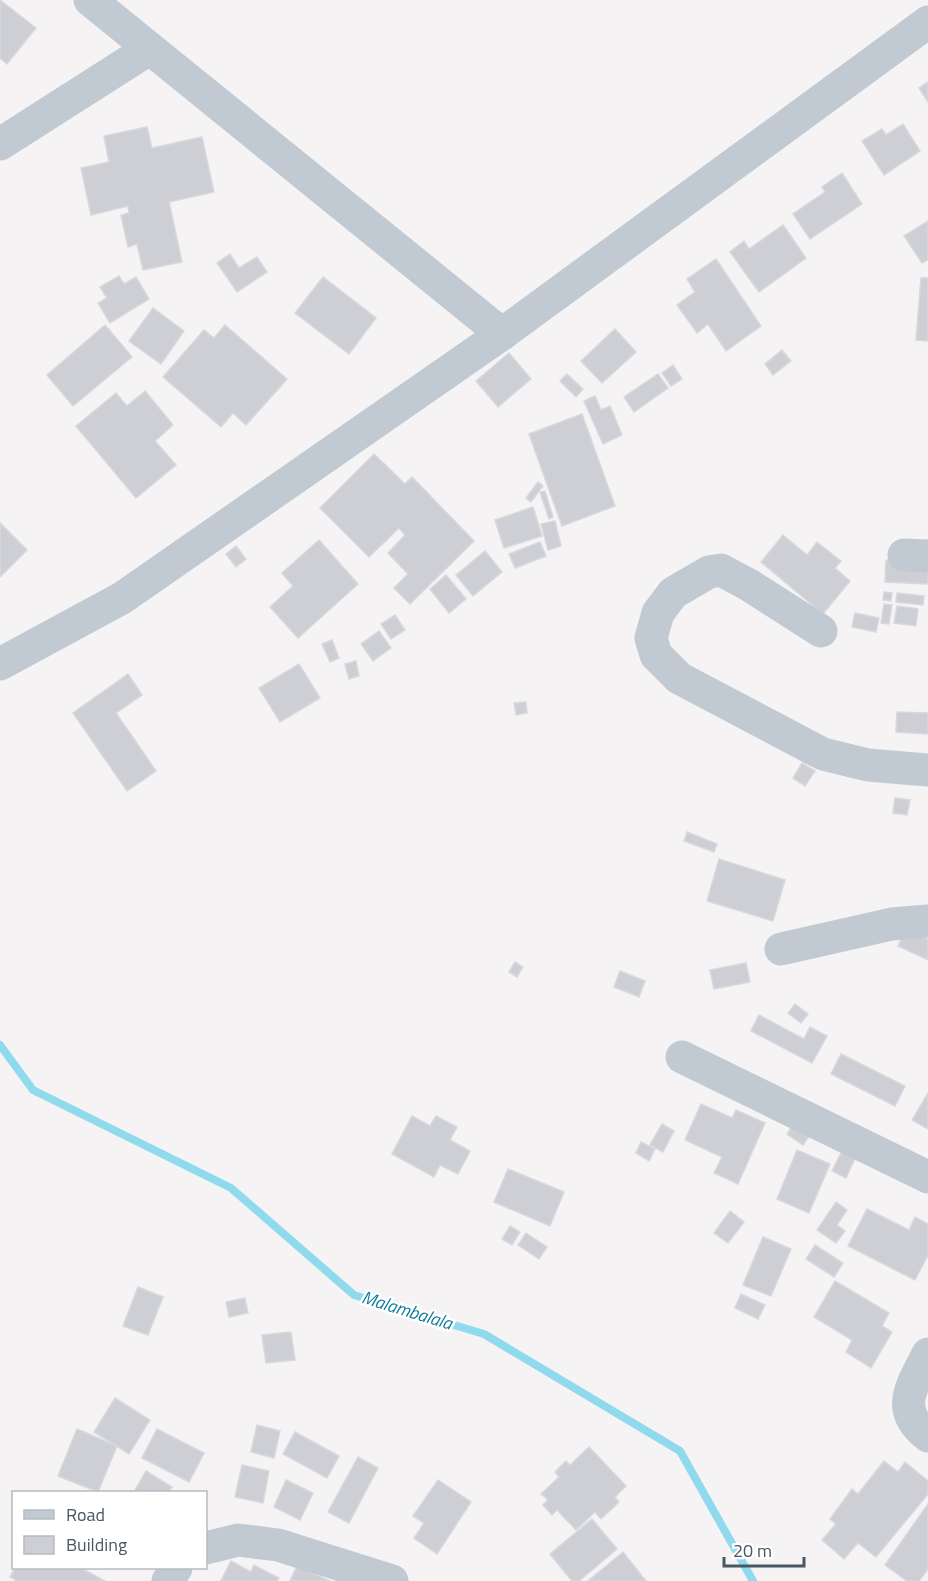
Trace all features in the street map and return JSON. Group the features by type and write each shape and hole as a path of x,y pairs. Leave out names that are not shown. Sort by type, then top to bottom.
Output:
{"street":[{"path":"90,0 502,334"},
{"path":"0,664 122,598 502,334 928,22"},
{"path":"0,144 149,49"},
{"path":"821,631 721,570 709,572 673,593 658,613 651,638 656,655 679,678 823,754 868,765 928,770"},
{"path":"781,949 892,924 928,921"},
{"path":"682,1058 928,1177"},
{"path":"928,1354 907,1397 912,1420 928,1436"},
{"path":"207,1548 238,1540 278,1545 392,1581"}],"building":[{"path":"0,0 36,28 7,64 0,58"},
{"path":"928,82 928,102 919,88"},
{"path":"903,124 920,151 884,175 862,141 882,129 886,135"},
{"path":"147,127 152,148 202,137 214,192 169,202 182,262 143,270 137,244 128,247 121,215 129,213 128,206 91,215 81,168 109,162 104,136"},
{"path":"842,173 862,204 810,239 793,214 825,192 822,187"},
{"path":"928,221 928,260 922,263 904,236"},
{"path":"783,225 806,258 759,292 730,252 744,241 749,249"},
{"path":"230,254 239,268 257,257 267,272 237,292 217,263"},
{"path":"716,259 761,326 726,351 708,324 697,333 677,305 695,292 687,279"},
{"path":"119,276 124,284 136,277 149,299 110,323 98,303 107,298 100,287"},
{"path":"323,277 376,318 349,354 295,313"},
{"path":"921,278 928,278 928,341 916,340"},
{"path":"153,308 184,331 161,364 129,341"},
{"path":"105,325 132,357 73,406 47,375"},
{"path":"225,325 287,379 246,425 233,413 221,427 163,377 204,330 214,338"},
{"path":"615,329 636,352 602,383 581,361"},
{"path":"782,350 791,361 773,375 765,364"},
{"path":"509,353 531,379 498,407 476,381"},
{"path":"673,365 682,379 671,386 662,373"},
{"path":"567,374 583,389 576,397 560,381"},
{"path":"658,374 668,388 634,412 624,397"},
{"path":"145,391 173,425 155,441 176,465 136,498 76,426 116,393 127,406"},
{"path":"595,396 601,410 610,406 622,435 603,444 584,401"},
{"path":"582,414 615,506 562,526 529,434"},
{"path":"374,454 405,484 412,477 474,541 410,604 394,588 408,574 388,553 405,535 399,528 369,557 320,508"},
{"path":"538,482 543,486 531,502 526,498"},
{"path":"545,491 553,517 549,519 540,492"},
{"path":"533,507 542,536 504,548 495,520"},
{"path":"555,521 561,546 548,550 541,524"},
{"path":"0,523 27,550 0,577"},
{"path":"783,535 807,555 817,542 841,561 835,568 850,581 823,614 761,562"},
{"path":"319,540 358,584 298,638 270,607 293,586 282,573"},
{"path":"540,542 546,556 515,568 509,554"},
{"path":"236,546 246,559 236,567 226,554"},
{"path":"485,551 502,572 473,596 456,575"},
{"path":"886,560 928,561 928,584 885,582"},
{"path":"446,575 466,599 449,613 430,589"},
{"path":"884,592 892,593 891,601 883,600"},
{"path":"897,593 924,596 923,605 896,602"},
{"path":"884,604 892,605 889,624 881,623"},
{"path":"897,606 918,609 916,626 894,623"},
{"path":"855,613 879,618 876,632 852,627"},
{"path":"395,615 405,630 391,639 381,624"},
{"path":"379,631 391,648 373,661 361,644"},
{"path":"332,640 339,658 330,662 322,644"},
{"path":"356,661 359,676 349,679 345,664"},
{"path":"299,664 320,698 280,722 259,688"},
{"path":"128,674 142,695 116,713 156,771 127,791 73,713"},
{"path":"526,702 527,713 516,715 514,703"},
{"path":"897,712 928,713 928,734 896,732"},
{"path":"802,763 815,771 805,786 793,778"},
{"path":"895,798 910,800 907,815 893,813"},
{"path":"687,832 717,844 714,852 684,841"},
{"path":"719,859 785,880 773,921 707,901"},
{"path":"906,928 928,939 928,960 898,946"},
{"path":"515,962 523,967 517,977 509,972"},
{"path":"746,963 750,982 714,989 710,970"},
{"path":"620,971 645,981 639,997 614,987"},
{"path":"795,1004 808,1014 801,1023 788,1013"},
{"path":"759,1015 804,1039 810,1027 827,1036 812,1063 751,1031"},
{"path":"841,1054 905,1086 895,1106 831,1074"},
{"path":"928,1093 928,1129 912,1120"},
{"path":"701,1104 732,1118 736,1110 765,1123 738,1184 714,1173 722,1157 685,1140"},
{"path":"412,1116 430,1126 436,1116 457,1127 450,1140 470,1151 458,1174 440,1165 434,1177 392,1154"},
{"path":"795,1121 812,1132 803,1145 787,1134"},
{"path":"662,1124 674,1131 663,1152 650,1145"},
{"path":"641,1142 655,1149 649,1161 636,1153"},
{"path":"843,1149 856,1156 846,1178 832,1171"},
{"path":"797,1150 830,1164 809,1213 777,1199"},
{"path":"508,1169 564,1192 550,1226 494,1202"},
{"path":"836,1202 847,1210 837,1225 845,1231 836,1243 817,1230"},
{"path":"867,1209 909,1230 915,1217 928,1224 928,1255 915,1280 848,1246"},
{"path":"730,1211 744,1222 728,1243 714,1233"},
{"path":"510,1226 520,1232 512,1245 502,1239"},
{"path":"526,1233 547,1247 539,1259 518,1245"},
{"path":"763,1237 791,1249 771,1296 743,1285"},
{"path":"815,1245 843,1263 834,1277 806,1259"},
{"path":"835,1281 889,1313 882,1326 892,1332 871,1368 846,1352 852,1340 814,1317"},
{"path":"138,1287 163,1297 148,1335 123,1326"},
{"path":"741,1294 765,1305 758,1319 735,1308"},
{"path":"245,1298 248,1313 229,1317 226,1302"},
{"path":"291,1332 295,1360 266,1363 262,1335"},
{"path":"115,1398 150,1420 129,1454 94,1432"},
{"path":"257,1425 280,1431 274,1458 251,1452"},
{"path":"77,1429 117,1446 98,1491 58,1476"},
{"path":"157,1429 204,1453 189,1482 142,1458"},
{"path":"295,1432 339,1456 327,1478 283,1454"},
{"path":"589,1447 626,1486 615,1497 619,1502 601,1519 595,1512 576,1530 557,1510 552,1515 543,1505 548,1500 541,1494 559,1477 555,1472 566,1461 570,1465"},
{"path":"358,1457 378,1468 349,1523 328,1512"},
{"path":"884,1461 898,1472 905,1462 928,1481 928,1494 876,1557 858,1543 844,1559 822,1540 836,1524 830,1519 852,1489 858,1494"},
{"path":"242,1465 269,1471 263,1503 235,1497"},
{"path":"146,1471 172,1487 170,1491 135,1491"},
{"path":"286,1480 313,1493 300,1520 274,1507"},
{"path":"438,1480 471,1502 437,1554 414,1538 424,1523 413,1516"},
{"path":"928,1504 928,1569 919,1581 907,1581 885,1565"},
{"path":"592,1519 617,1549 579,1581 572,1581 550,1554"},
{"path":"623,1552 646,1581 588,1581"},
{"path":"231,1561 251,1572 254,1565 279,1578 277,1581 221,1581"},
{"path":"297,1566 330,1581 290,1581"},
{"path":"14,1569 83,1569 105,1581 17,1581 10,1577"}],"waterway":[{"name":"Malambalala","path":"0,1045 33,1090 231,1188 354,1295 484,1334 680,1451 753,1581"}]}
